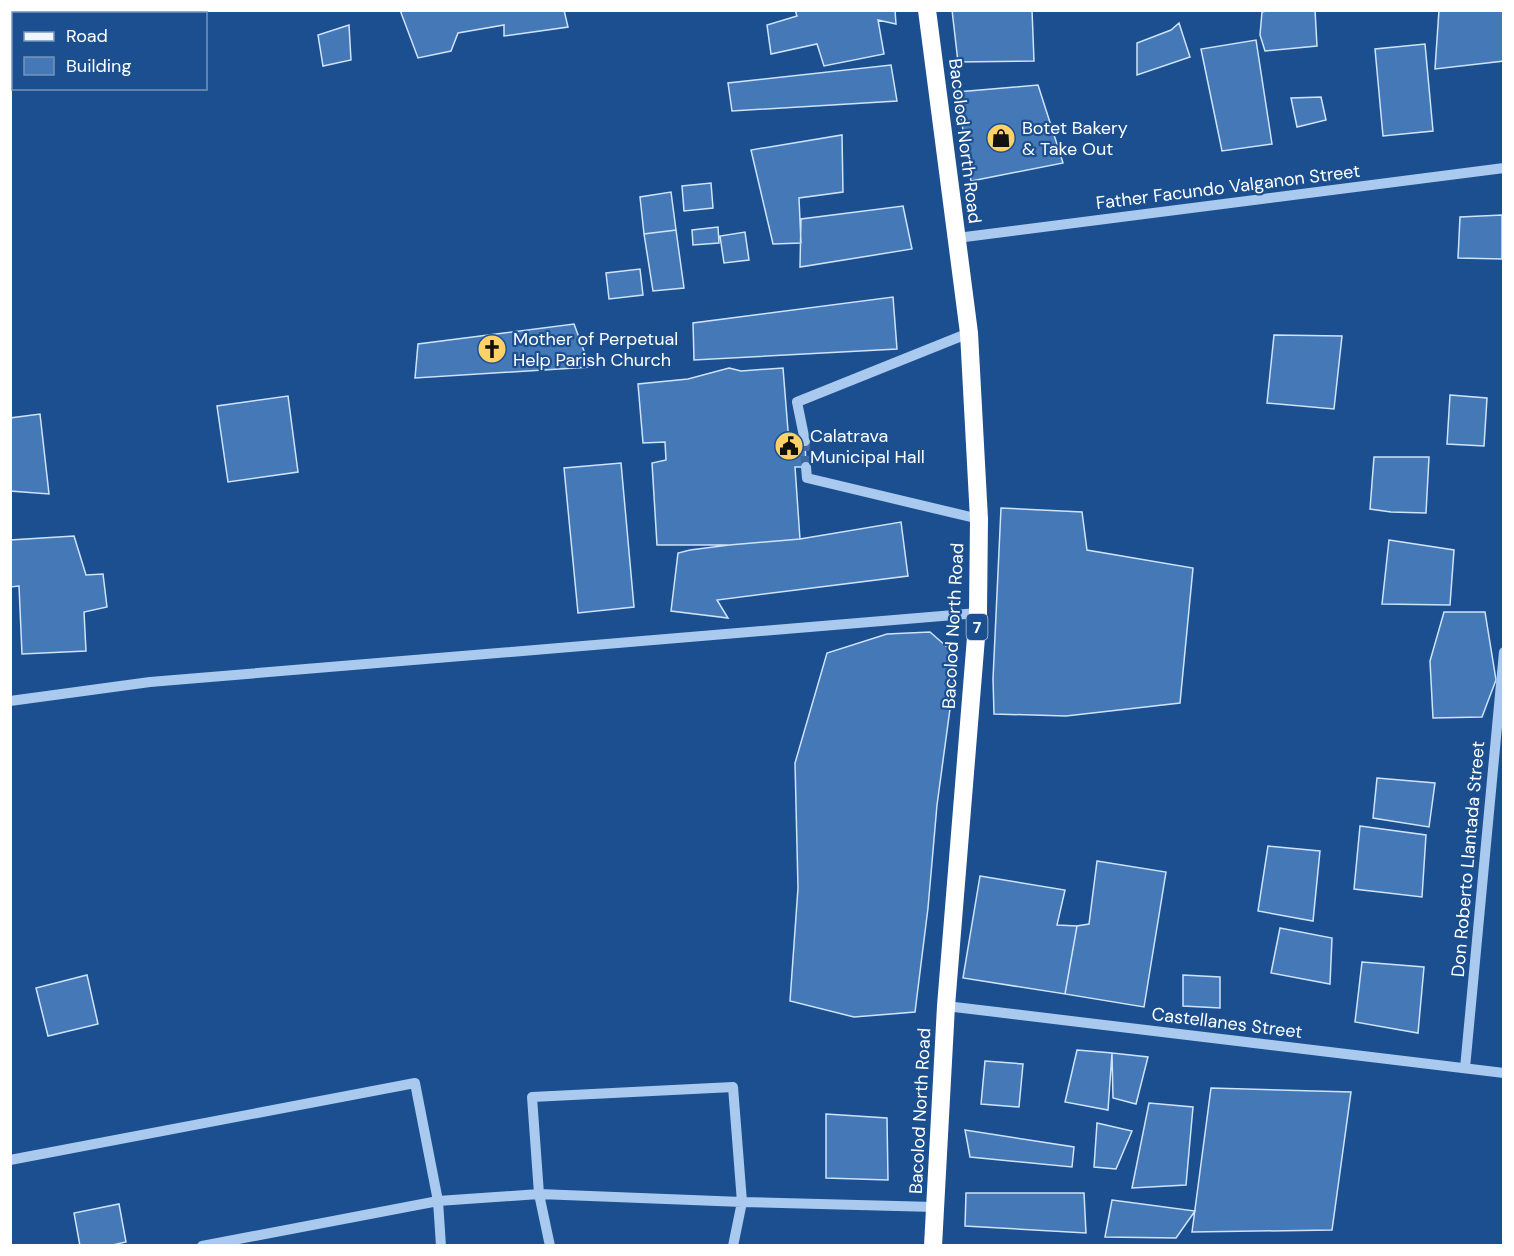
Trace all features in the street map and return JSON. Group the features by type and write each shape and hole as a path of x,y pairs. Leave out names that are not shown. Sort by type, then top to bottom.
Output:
{"highway":[{"name":"Bacolod North Road","path":"927,10 969,333 979,519 978,613 946,1006 933,1245"}],"street":[{"name":"Father Facundo Valganon Street","path":"957,238 1503,168"},
{"path":"805,441 797,402 969,333"},
{"path":"806,467 807,478 979,519"},
{"path":"10,701 150,682 978,613"},
{"name":"Don Roberto Llantada Street","path":"1465,1068 1503,652"},
{"name":"Castellanes Street","path":"946,1006 1503,1073"},
{"path":"10,1161 415,1083 438,1201 441,1245"},
{"path":"550,1245 539,1194 532,1097 733,1087 742,1202 733,1245"},
{"path":"202,1245 438,1201 539,1194 935,1207"}],"building":[{"path":"400,10 564,10 568,27 504,36 504,25 458,33 451,51 418,58"},
{"path":"795,10 895,10 896,24 878,20 884,54 824,66 817,44 771,54 767,25 797,16"},
{"path":"952,10 1032,10 1034,61 958,62"},
{"path":"1315,10 1317,46 1265,51 1260,35 1262,12"},
{"path":"1439,10 1504,10 1504,61 1435,69"},
{"path":"1179,23 1190,57 1137,75 1137,43 1171,30"},
{"path":"349,25 351,60 323,66 318,35"},
{"path":"1256,40 1272,144 1222,151 1201,49"},
{"path":"1425,44 1433,131 1383,136 1375,49"},
{"path":"891,65 897,101 732,111 728,83"},
{"path":"1038,85 1063,163 971,181 957,92"},
{"path":"1321,97 1326,120 1297,127 1291,98"},
{"path":"842,135 843,192 799,198 801,243 773,244 751,150"},
{"path":"711,183 713,208 684,211 682,186"},
{"path":"671,192 676,230 644,234 640,197"},
{"path":"903,206 912,249 800,267 801,219"},
{"path":"1502,215 1502,259 1458,258 1460,217"},
{"path":"718,227 719,243 693,245 692,230"},
{"path":"676,230 684,288 653,291 644,234"},
{"path":"745,232 749,260 724,263 720,236"},
{"path":"640,269 643,295 609,299 606,273"},
{"path":"893,297 897,349 694,360 693,323"},
{"path":"574,324 590,367 415,378 418,344"},
{"path":"1274,335 1342,336 1334,409 1267,403"},
{"path":"729,368 741,371 783,368 789,443 805,441 806,467 795,467 800,539 729,545 657,545 652,463 666,460 665,442 643,443 638,384 688,379"},
{"path":"1450,395 1487,398 1484,446 1447,444"},
{"path":"288,396 298,472 228,482 217,406"},
{"path":"40,414 49,494 10,491 10,418"},
{"path":"1374,457 1429,457 1426,513 1370,509"},
{"path":"621,463 634,607 578,613 564,468"},
{"path":"1001,508 1082,512 1087,550 1193,568 1180,703 1066,716 994,714 993,679"},
{"path":"901,522 908,576 717,600 728,618 671,611 678,553 729,545 800,539"},
{"path":"74,536 86,575 103,574 107,607 84,612 86,651 22,654 19,586 10,587 10,540"},
{"path":"1389,540 1454,550 1450,605 1382,604"},
{"path":"1444,612 1485,612 1496,680 1482,717 1433,718 1430,661"},
{"path":"930,632 955,654 915,1012 854,1017 790,1001 798,888 795,763 827,653 887,634"},
{"path":"1377,778 1435,783 1429,827 1373,818"},
{"path":"1360,826 1426,835 1422,897 1354,889"},
{"path":"1268,846 1320,851 1313,921 1258,911"},
{"path":"1097,861 1166,872 1144,1007 1065,994 1077,926 1089,924"},
{"path":"980,876 1065,890 1057,925 1077,926 1065,994 963,978"},
{"path":"1280,928 1332,938 1330,984 1271,973"},
{"path":"1362,962 1424,967 1418,1033 1355,1022"},
{"path":"87,975 98,1024 48,1036 36,988"},
{"path":"1183,975 1220,977 1220,1008 1183,1006"},
{"path":"1077,1050 1112,1053 1108,1110 1065,1102"},
{"path":"1112,1053 1148,1057 1136,1104 1113,1098"},
{"path":"985,1061 1023,1064 1019,1107 981,1104"},
{"path":"1211,1088 1351,1092 1332,1230 1192,1232"},
{"path":"1149,1103 1193,1107 1186,1185 1132,1188"},
{"path":"826,1114 887,1118 888,1180 826,1178"},
{"path":"1097,1123 1132,1131 1116,1169 1094,1167"},
{"path":"965,1130 1074,1147 1072,1167 970,1157"},
{"path":"966,1193 1084,1193 1086,1233 965,1226"},
{"path":"1112,1200 1195,1211 1176,1238 1105,1237"},
{"path":"119,1204 126,1242 108,1246 80,1246 74,1213"}],"tunnel":[{"path":"805,441 806,467"}],"place":[{"name":"Botet Bakery & Take Out","path":"1001,138"},
{"name":"Mother of Perpetual Help Parish Church","path":"492,349"},
{"name":"Calatrava Municipal Hall","path":"789,446"}]}
